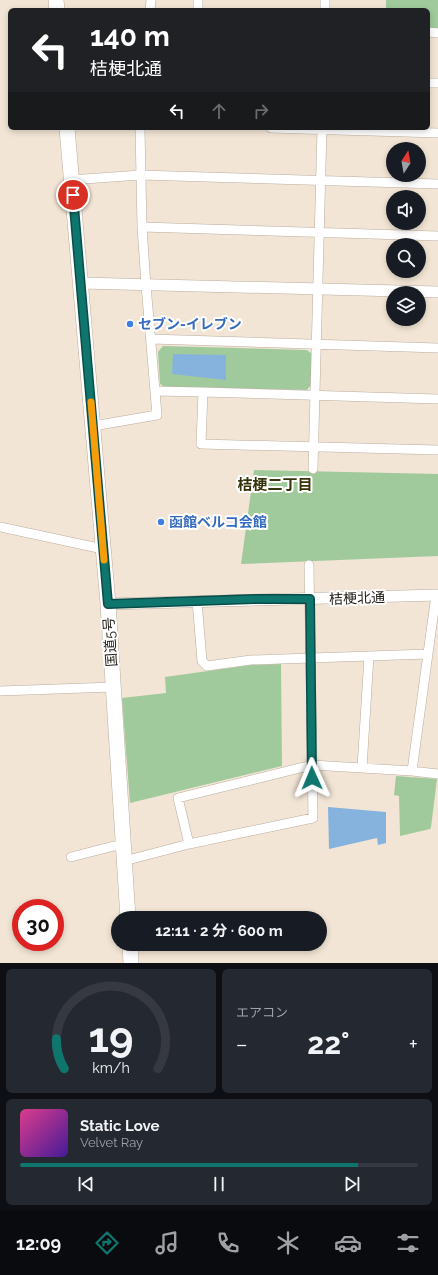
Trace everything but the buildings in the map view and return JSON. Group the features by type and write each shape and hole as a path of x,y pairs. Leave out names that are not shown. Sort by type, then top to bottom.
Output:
{"highway":[{"name":"国道5号","path":"67,130 108,604 128,911"},
{"path":"130,951 131,963"}],"street":[{"path":"93,426 157,415 142,227 140,130"},
{"path":"313,469 322,130"},
{"path":"351,130 438,133"},
{"path":"71,180 140,175 438,184"},
{"path":"142,227 438,236"},
{"path":"81,283 438,292"},
{"path":"150,339 438,348"},
{"path":"155,391 438,398"},
{"path":"204,392 202,444 438,450"},
{"path":"0,527 103,549"},
{"path":"124,861 189,844 313,818 309,565"},
{"path":"412,771 427,654 437,595"},
{"name":"桔梗北通","path":"108,604 437,595"},
{"path":"197,601 202,661 207,666 251,660 427,654"},
{"path":"362,768 369,656"},
{"path":"0,691 113,687"},
{"path":"189,844 178,798 312,765 438,774"},
{"path":"71,857 114,846 123,846"}],"green space":[{"path":"386,0 438,0 438,29 430,28 430,8 386,8"},
{"path":"163,346 307,350 312,354 311,385 307,390 165,387 160,384 158,352"},
{"path":"254,470 438,474 438,556 241,564"},
{"path":"281,664 282,766 130,803 122,698 166,693 165,677 251,665"},
{"path":"396,776 437,779 430,829 400,836 399,796 394,795"}],"water":[{"path":"173,354 226,355 226,380 172,374"},
{"path":"328,807 386,812 386,843 378,845 377,838 329,849"}],"slow traffic":[{"path":"91,402 104,560"}],"place":[{"name":"セブン-イレブン","path":"130,324"},
{"name":"函館ベルコ会館","path":"161,522"}],"district":[{"name":"桔梗二丁目","path":"275,485"}],"route":[{"path":"73,195 108,604 254,599 310,599 312,778"}]}
